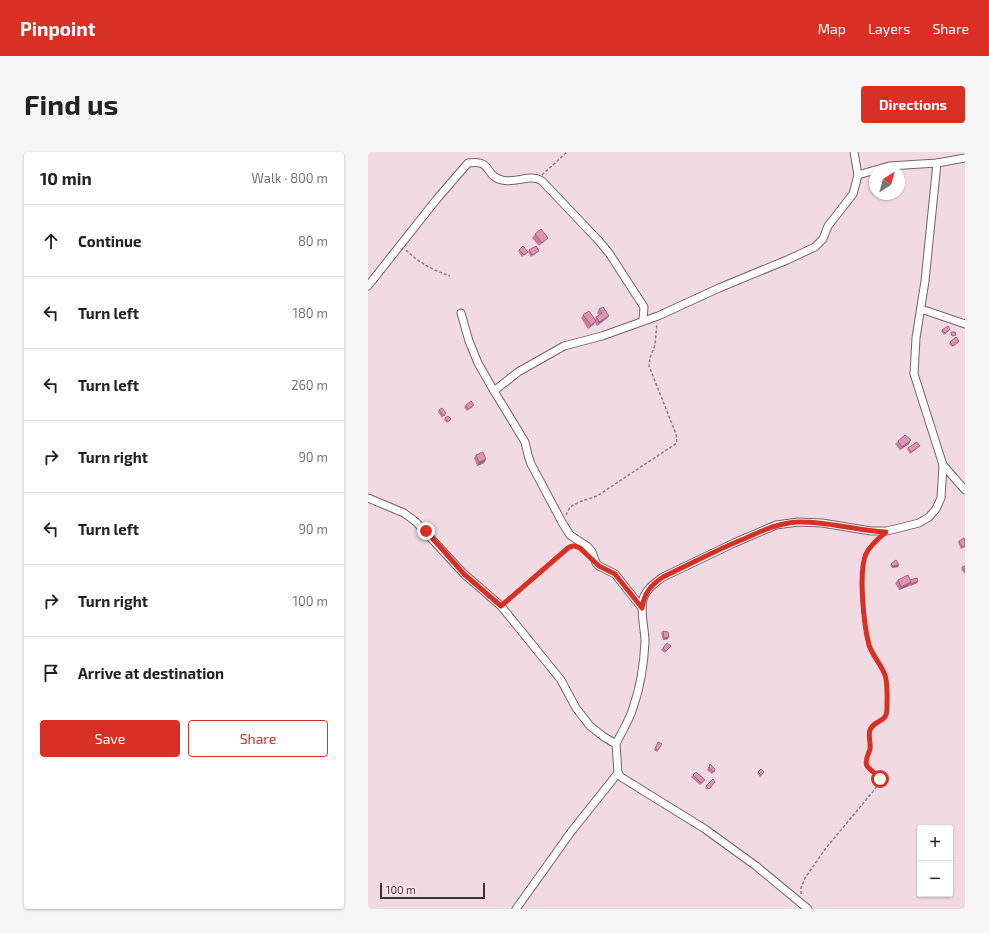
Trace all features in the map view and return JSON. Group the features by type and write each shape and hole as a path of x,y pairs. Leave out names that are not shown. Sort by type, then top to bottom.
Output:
{"street":[{"path":"494,391 518,372 564,346 602,336 643,320 658,316 815,247 823,239 828,226 853,194 858,175 854,152"},
{"path":"858,175 889,166 937,163 965,158"},
{"path":"368,286 436,200 468,163 482,162 494,176 501,180 519,181 533,177 538,178 608,253 644,308 643,320"},
{"path":"516,909 571,832 618,773 616,744 633,709 642,672 645,642 642,608 643,599 653,584 663,577 734,543 776,525 798,522 822,523 886,532 919,522 929,517 936,509 941,498 943,466 914,374 916,338 921,309 937,163"},
{"path":"921,309 965,324"},
{"path":"461,313 469,341 478,363 525,442 531,464 563,524 570,535 592,552 596,563 599,566 615,574 642,608"},
{"path":"943,466 965,490"},
{"path":"368,498 404,512 416,522 464,574 501,606 561,680 576,708 590,726 616,744"},
{"path":"618,773 631,784 705,829 756,866 808,909"}],"path":[{"path":"538,178 567,152"},
{"path":"401,244 420,263 435,271 450,276"},
{"path":"563,524 570,507 579,502 597,496 677,443 676,434 649,366 650,358 655,345 658,316"},
{"path":"800,902 801,888 805,878 826,848 880,783 879,776 868,766 866,761 870,748 869,731 873,725 882,721 887,712 886,680 885,674 870,646 864,618 862,577 863,563 866,553 870,547 886,532"},
{"path":"501,606 568,548 575,546"}],"building":[{"path":"541,229 548,238 542,243 535,234"},
{"path":"523,246 528,252 524,255 519,250"},
{"path":"536,246 539,251 532,255 529,250"},
{"path":"603,307 609,316 599,322 596,317 602,313 599,309"},
{"path":"589,311 596,321 591,325 583,315"},
{"path":"948,326 950,329 945,333 942,330"},
{"path":"951,332 955,332 956,335 952,336"},
{"path":"956,337 959,341 953,346 950,342"},
{"path":"471,401 474,405 468,409 466,405"},
{"path":"442,408 446,413 444,416 439,410"},
{"path":"448,416 451,419 448,422 445,418"},
{"path":"905,435 911,440 902,447 898,441"},
{"path":"917,442 920,446 911,452 908,448"},
{"path":"483,452 486,459 479,462 476,455"},
{"path":"964,538 965,546 962,547 959,541"},
{"path":"896,560 899,565 893,566 891,564"},
{"path":"908,575 911,582 901,587 898,580"},
{"path":"917,578 918,581 911,584 910,580"},
{"path":"663,631 668,632 669,637 664,638"},
{"path":"667,643 671,646 666,651 663,648"},
{"path":"658,742 662,744 658,750 655,749"},
{"path":"710,764 715,769 714,772 709,768"},
{"path":"761,769 764,772 761,775 758,772"},
{"path":"696,772 705,780 701,783 693,775"},
{"path":"713,779 715,782 709,789 706,786"}],"route":[{"path":"426,531 464,574 501,606 563,554 568,548 575,546 580,548 599,566 620,578 642,608 643,599 648,590 653,584 663,577 734,543 776,525 798,522 822,523 886,532 870,547 866,553 863,563 862,577 864,618 870,646 885,674 886,680 887,712 882,721 873,725 869,731 870,748 866,761 868,766 879,776 880,779"}]}
